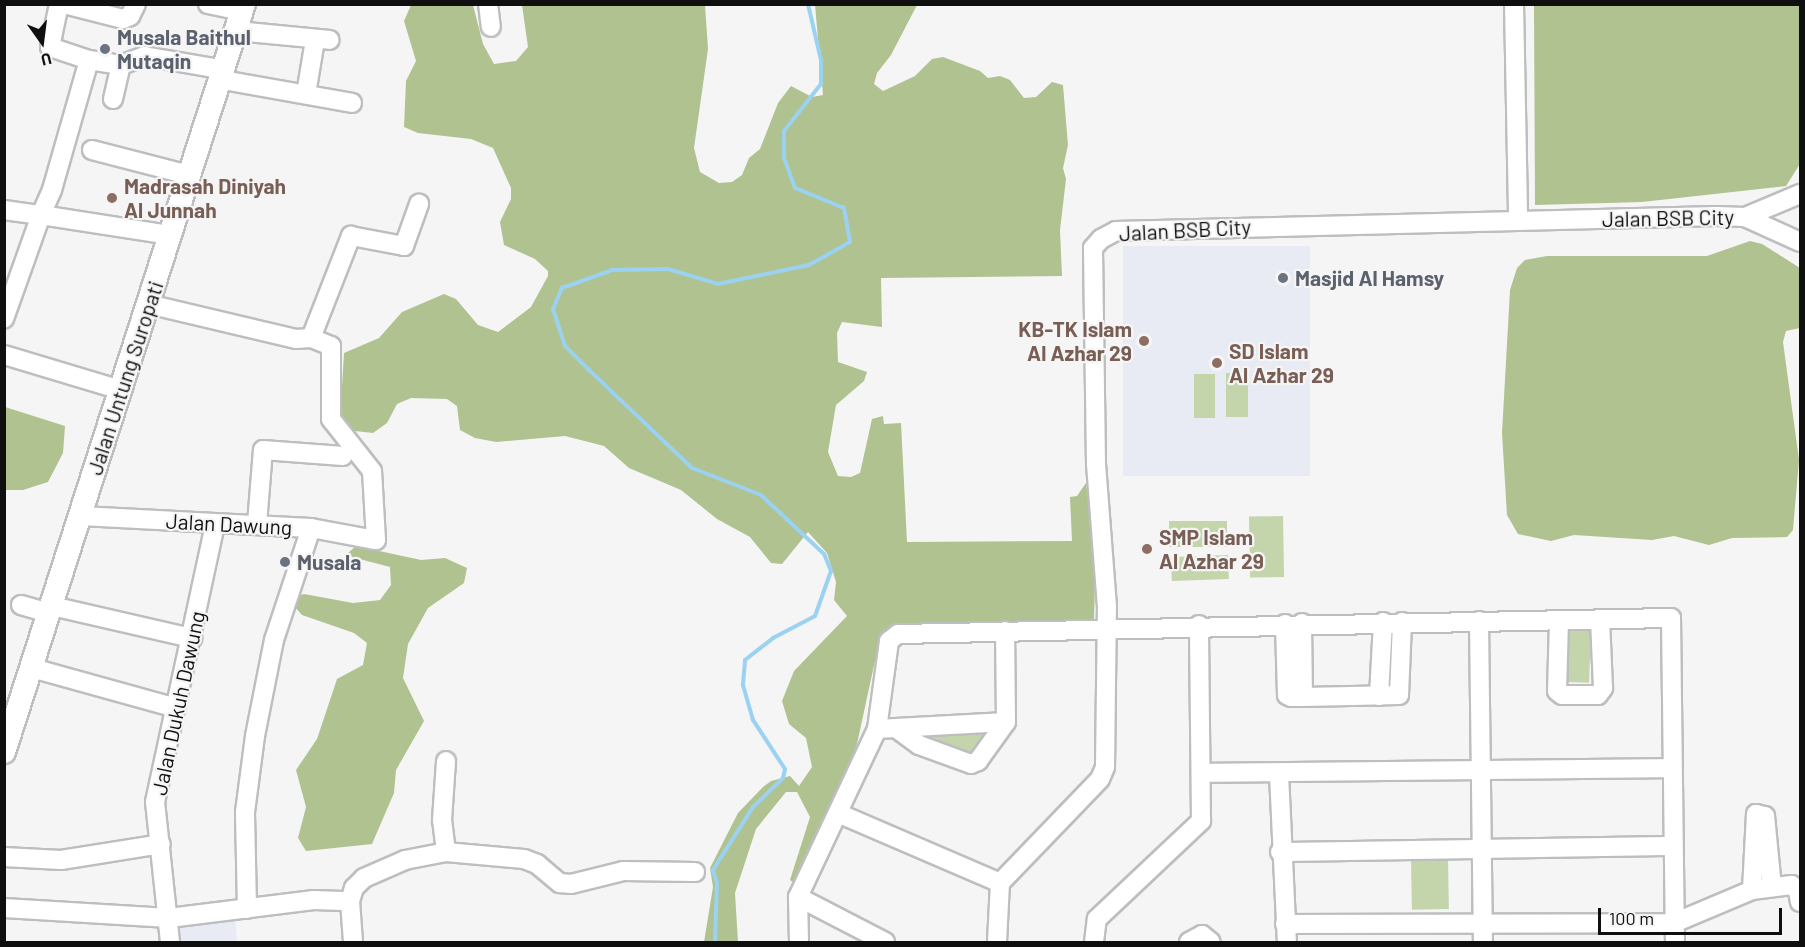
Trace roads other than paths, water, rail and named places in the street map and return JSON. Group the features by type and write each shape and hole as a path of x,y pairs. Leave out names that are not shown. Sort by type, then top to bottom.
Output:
{"main road":[{"name":"Jalan Untung Suropati","path":"4,752 189,175 224,75 241,15"}],"street":[{"path":"59,4 50,46 89,60 121,65 144,56 351,103"},
{"path":"64,4 123,19 130,16 136,4"},
{"path":"208,4 323,40 306,94"},
{"path":"488,4 491,27"},
{"path":"1514,4 1518,220"},
{"path":"4,320 61,154 89,60"},
{"path":"113,99 121,65"},
{"path":"92,150 189,175"},
{"name":"Jalan BSB City","path":"1000,883 1103,774 1106,627 1095,430 1093,248 1101,239 1116,231 1518,220 1745,217 1800,194"},
{"path":"148,304 296,339 311,338 351,236 404,246 419,204"},
{"path":"4,210 170,235"},
{"name":"Jalan BSB City","path":"1745,217 1800,242"},
{"name":"Jalan Dawung","path":"81,516 311,528 376,540 372,471 330,419 331,346 311,338"},
{"path":"4,355 121,390"},
{"path":"257,524 263,450 343,456"},
{"name":"Jalan Dukuh Dawung","path":"170,942 155,802 173,707 192,638 215,524"},
{"path":"248,909 245,812 255,736 274,640 311,528"},
{"path":"21,605 192,638"},
{"path":"799,942 798,897 840,814 877,729 889,641 893,636 1106,627 1671,618 1675,942"},
{"path":"1558,620 1557,691 1562,695 1598,695 1603,688 1600,619"},
{"path":"1479,621 1483,933"},
{"path":"1379,696 1383,622"},
{"path":"1293,623 1287,695 1303,697 1398,696 1401,692 1402,622"},
{"path":"1094,942 1097,919 1200,823 1199,625"},
{"path":"897,729 919,745 971,764 978,761 1006,722 1005,631"},
{"path":"32,668 173,707"},
{"path":"877,729 1006,722"},
{"path":"446,761 442,820 446,852"},
{"path":"1201,773 1279,774 1672,768"},
{"path":"1279,774 1280,852 1287,942"},
{"path":"840,814 1000,883 997,942"},
{"path":"1752,890 1756,814 1765,816 1772,886"},
{"path":"4,857 61,860 161,844"},
{"path":"1280,852 1673,846"},
{"path":"353,942 350,901 354,888 375,871 446,852 524,859 537,864 560,883 571,884 623,871 695,872"},
{"path":"1285,924 1483,933 1674,922 1752,890 1772,886 1794,886 1800,902"},
{"path":"798,897 885,942"},
{"path":"4,908 169,918 314,900 350,901"},
{"path":"1189,942 1202,935 1211,942"}],"waterway":[{"path":"715,942 717,883 713,870 753,807 783,778 785,769 753,720 743,684 745,660 773,638 815,616 831,571 824,554 761,495 692,468 565,346 553,309 562,288 612,270 668,269 718,284 809,265 850,242 844,208 795,188 784,157 784,131 821,84 821,60 808,4"}],"place":[{"name":"Musala Baithul Mutaqin","path":"105,49"},
{"name":"Madrasah Diniyah Al Junnah","path":"112,198"},
{"name":"Masjid Al Hamsy","path":"1283,278"},
{"name":"KB-TK Islam Al Azhar 29","path":"1144,341"},
{"name":"SD Islam Al Azhar 29","path":"1217,363"},
{"name":"SMP Islam Al Azhar 29","path":"1147,549"},
{"name":"Musala","path":"285,562"}]}
